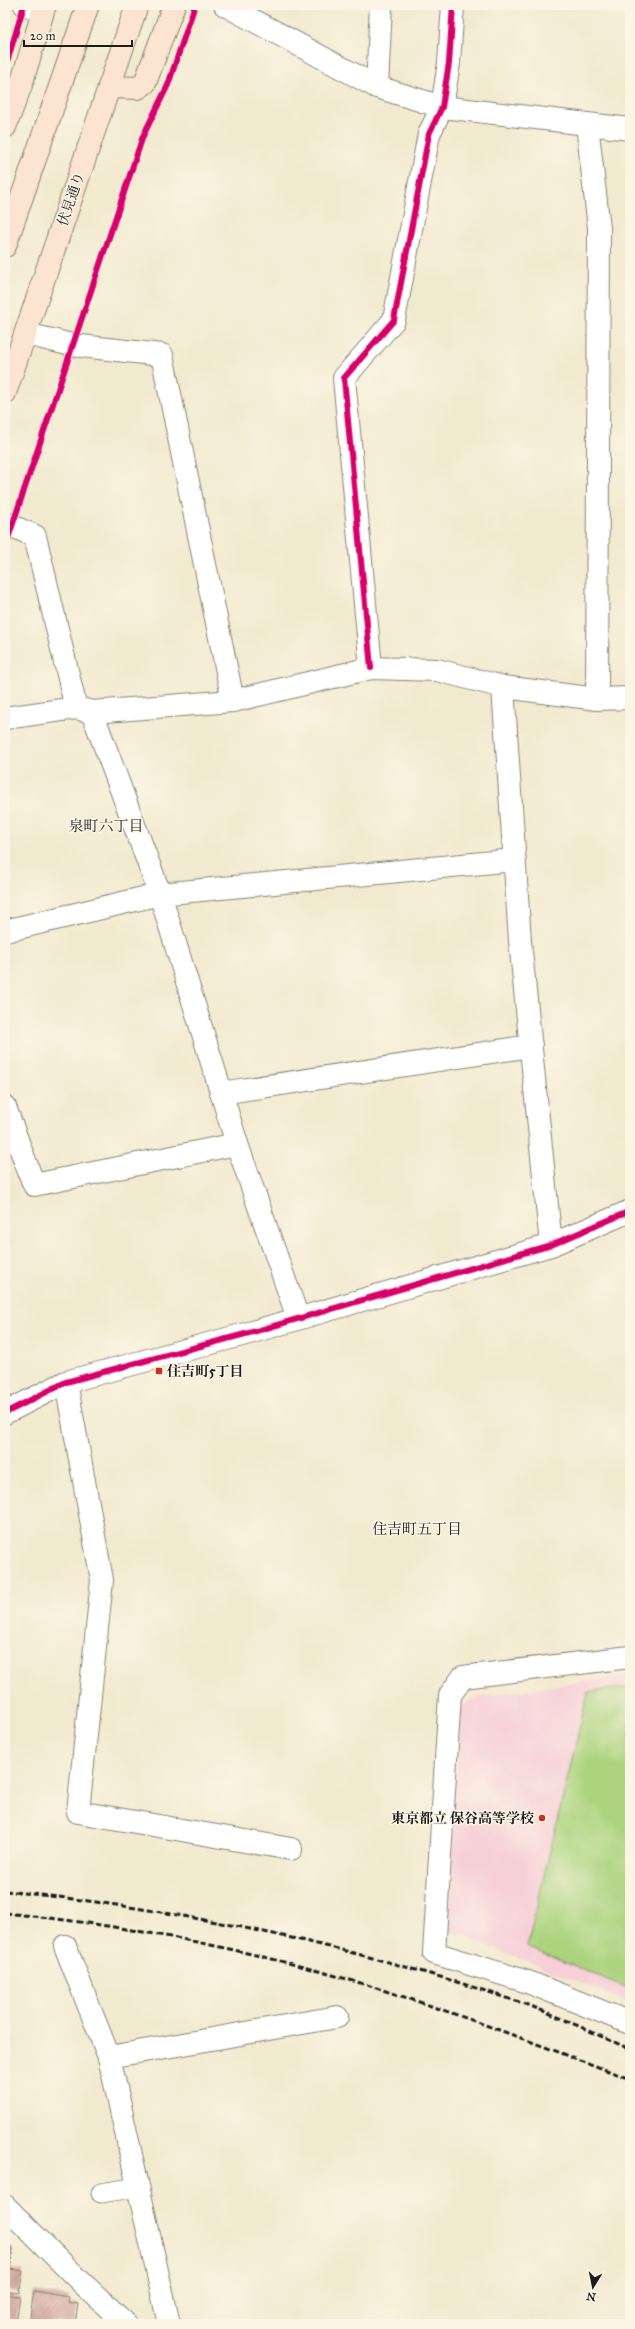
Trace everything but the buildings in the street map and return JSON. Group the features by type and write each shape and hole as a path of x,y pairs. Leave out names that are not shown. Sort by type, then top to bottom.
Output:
{"main road":[{"path":"5,246 88,5"},
{"name":"伏見通り","path":"5,393 137,5"},
{"path":"108,87 138,88 144,83 174,5"},
{"path":"5,127 21,85 38,6"}],"street":[{"path":"225,5 377,87 442,107 630,129"},
{"path":"377,87 381,5"},
{"path":"371,668 344,378 394,320 429,134 442,107 449,63 453,5"},
{"path":"587,124 599,228 597,699"},
{"path":"26,334 72,345 162,355 233,701"},
{"path":"5,523 35,536 84,710 160,894 237,1144 298,1318"},
{"path":"5,718 84,710 233,701 371,668 437,670 503,687 597,699 630,698"},
{"path":"503,687 514,860 551,1245"},
{"path":"5,931 160,894 514,860"},
{"path":"221,1093 531,1046"},
{"path":"5,1107 34,1185 237,1144"},
{"path":"5,1413 66,1382 298,1318 551,1245 630,1211"},
{"path":"66,1382 102,1580 78,1812 291,1849"},
{"path":"630,1657 463,1677 450,1695 434,1953 528,1982 630,2023"},
{"path":"66,1946 109,2057 169,2324"},
{"path":"109,2057 337,2016"},
{"path":"5,2206 126,2324"}],"lane":[{"path":"101,2193 138,2187"}],"shaded area":[{"name":"東京都立 保谷高等学校","path":"630,1675 630,2003 447,1929 461,1706 478,1697"}],"green space":[{"path":"630,1687 630,1989 527,1947 588,1692"}],"railway":[{"path":"5,1891 137,1908 268,1933 333,1948 398,1965 525,2004 630,2049"},
{"path":"5,1913 94,1924 182,1939 226,1948 314,1970 426,2004 630,2079"}],"cycle path":[{"path":"5,69 24,5"},
{"path":"5,547 143,136 168,85 195,5"},
{"path":"371,668 344,378 394,320 429,134 442,107 449,63 453,5"},
{"path":"5,1413 66,1382 249,1333 551,1245 630,1211"}],"place":[{"name":"住吉町5丁目","path":"159,1371"},
{"name":"東京都立 保谷高等学校","path":"542,1818"}],"district":[{"name":"泉町六丁目","path":"106,826"},
{"name":"住吉町五丁目","path":"417,1529"}]}
